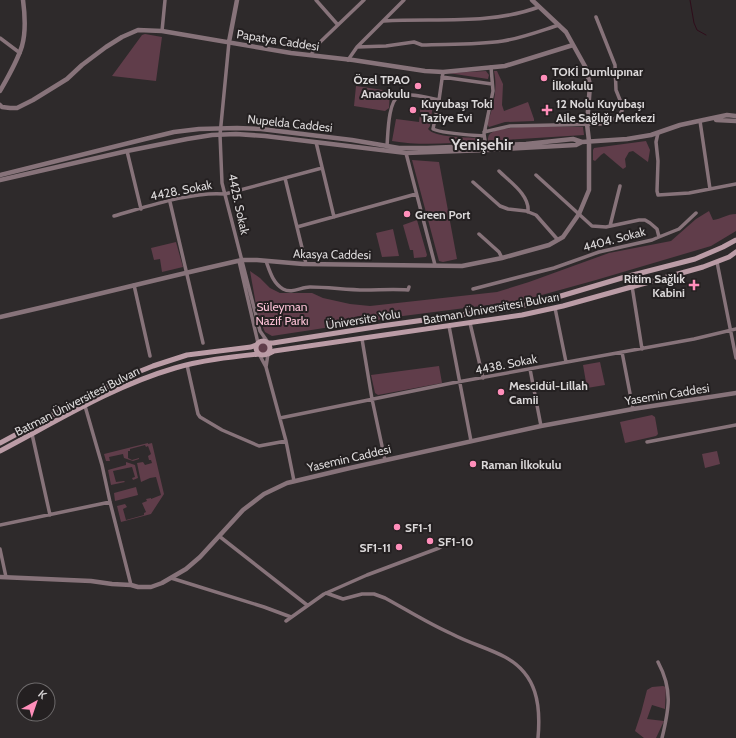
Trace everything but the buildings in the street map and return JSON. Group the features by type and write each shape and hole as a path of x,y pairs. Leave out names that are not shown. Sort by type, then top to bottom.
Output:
{"main road":[{"name":"Üniversite Yolu","path":"268,342 273,343 544,302 625,277 695,259 736,240"},
{"name":"Batman Üniversitesi Bulvarı","path":"268,354 274,351 470,323 555,308 703,267 717,262 736,252"},
{"path":"0,442 92,393 153,366 187,355 251,347 262,340 268,342 271,348 268,354 259,354 256,350 257,344"},
{"name":"Batman Üniversitesi Bulvarı","path":"0,451 84,406 132,383 153,375 187,365 259,354"}],"street":[{"path":"0,91 23,45 25,13 23,0"},
{"path":"162,31 165,0"},
{"path":"229,42 237,0"},
{"path":"316,0 338,25"},
{"path":"311,55 316,46 364,0"},
{"path":"348,60 357,47 404,0"},
{"name":"Akasya Caddesi","path":"0,317 240,261 306,264 462,266 502,258 549,245 558,240 563,237 579,214 589,190 589,141 587,124 590,85 586,68 566,32 532,0"},
{"path":"384,21 494,18 539,7"},
{"path":"442,72 439,100 433,126 435,130 468,135 484,134 510,126 609,122 617,118 622,111 622,105 616,90 614,65 596,17"},
{"path":"357,47 386,46 414,42 422,45 476,44 522,37 559,25"},
{"name":"Papatya Caddesi","path":"0,105 2,107 16,108 33,100 67,78 106,47 131,33 144,30 162,31 311,55 442,72 505,66 573,45"},
{"path":"0,38 20,53"},
{"name":"4425. Sokak","path":"229,42 220,135 222,183 240,261 260,331 268,342"},
{"path":"486,148 484,134 493,91 491,67"},
{"path":"442,78 492,84"},
{"path":"387,146 391,110 394,99 407,95 439,100"},
{"name":"Nupelda Caddesi","path":"0,180 127,151 187,139 220,135 265,136 406,153 576,144 589,141 626,139 658,133 680,126 727,115 736,116"},
{"name":"Nupelda Caddesi","path":"708,119 736,121"},
{"path":"700,121 710,189"},
{"name":"Nupelda Caddesi","path":"0,175 174,132 221,128 261,129 410,148 486,148"},
{"path":"658,133 656,142 658,160 658,195 688,193 736,184"},
{"path":"316,142 334,217"},
{"path":"127,151 141,209"},
{"path":"406,153 435,265"},
{"name":"4428. Sokak","path":"114,216 213,193 225,194 322,168"},
{"path":"498,171 522,194 527,201 528,212"},
{"name":"4404. Sokak","path":"473,289 573,262 599,252 652,240 659,237 657,229 645,220 610,226 592,226 536,175"},
{"path":"285,178 306,264"},
{"path":"473,182 500,206 536,215 558,240"},
{"path":"610,226 620,186"},
{"path":"297,227 416,194"},
{"path":"170,202 203,343"},
{"path":"659,237 679,229 696,213"},
{"path":"479,234 499,252 502,258"},
{"path":"240,261 257,344"},
{"path":"266,261 274,281 288,291 305,287 364,290 408,290 409,287"},
{"path":"717,262 736,358"},
{"path":"134,285 150,356"},
{"path":"632,286 642,349"},
{"path":"555,308 566,362"},
{"path":"470,323 483,378"},
{"path":"449,326 471,441"},
{"name":"4438. Sokak","path":"280,418 460,382 642,349 736,329"},
{"path":"362,339 384,460"},
{"path":"622,352 633,409"},
{"path":"259,354 266,366 286,441 294,481"},
{"path":"266,366 268,354"},
{"path":"187,365 198,414 200,417 222,430 259,446 286,441"},
{"path":"530,369 542,426"},
{"name":"Yasemin Caddesi","path":"0,577 91,581 138,587 151,587 186,569 196,561 243,510 264,494 287,483 384,460 542,426 633,409 736,393"},
{"path":"84,406 102,465 131,585"},
{"path":"647,442 736,425"},
{"path":"32,434 50,515"},
{"path":"0,525 110,502"},
{"path":"219,536 307,605"},
{"path":"286,621 326,593 367,575 439,548 450,542"},
{"path":"0,549 6,577"},
{"path":"171,578 264,607 290,618"},
{"path":"326,593 343,599 362,594 374,594 385,598 452,634 505,657 525,672 531,681 538,704 538,738"},
{"path":"658,662 668,686 669,701 667,719 662,738"}],"green space":[{"path":"145,34 162,37 156,81 112,76 142,35"},
{"path":"486,71 489,75 488,79 448,73"},
{"path":"494,71 497,71 503,84 502,105 504,111 528,102 534,121 505,122 489,127 487,124 493,105 495,91"},
{"path":"356,86 390,91 389,108 385,111 354,106"},
{"path":"421,101 433,104 430,126 428,129 432,132 444,136 477,138 477,142 424,144 392,141 396,119 419,122"},
{"path":"583,127 584,135 488,141 491,133 508,128"},
{"path":"646,141 650,150 648,162 633,151 629,152 625,159 626,167 623,169 604,153 595,161 593,160 594,148"},
{"path":"412,160 439,162 457,259 443,262 439,261"},
{"name":"Süleyman Nazif Parkı","path":"709,211 713,220 736,214 736,231 711,246 531,298 272,336 265,332 258,316 250,271 270,288 280,293 312,293 323,298 350,304 370,306 497,292 609,253 671,241 696,219"},
{"path":"417,220 427,255 426,257 414,258 413,250 410,250 403,225"},
{"path":"393,229 399,256 382,257 376,233"},
{"path":"176,242 183,267 162,272 160,259 154,260 151,248"},
{"path":"263,342 267,344 269,348 267,352 263,354 259,352 257,348 259,344"},
{"path":"600,362 605,385 587,388 583,365"},
{"path":"439,366 442,383 378,395 375,393 371,375"},
{"path":"652,415 655,417 658,434 656,436 625,443 620,422"},
{"path":"152,443 164,494 151,514 121,522 117,506 125,504 127,507 123,509 126,520 144,515 146,512 142,503 147,501 146,499 151,499 161,495 156,477 141,482 137,463 143,462 145,465 152,463 148,456 151,454 148,446 146,447 145,445 130,449 130,451 128,451 128,458 132,460 139,458 133,461 124,458 123,454 109,457 110,461 106,461 104,454"},
{"path":"717,451 720,464 705,468 702,454"},
{"path":"126,462 135,465 138,478 133,480 132,478 135,477 132,467 113,471 116,482 125,482 111,485 108,470 126,465"},
{"path":"136,487 138,495 115,501 114,493"},
{"path":"652,687 666,687 665,709 652,705 647,719 664,721 656,738 644,738 635,731 647,690"}],"waterway":[{"path":"690,0 694,23 697,30 706,35"}],"place":[{"name":"TOKİ Dumlupınar İlkokulu","path":"544,78"},
{"name":"Özel TPAO Anaokulu","path":"418,86"},
{"name":"Kuyubaşı Toki Taziye Evi","path":"413,110"},
{"name":"12 Nolu Kuyubaşı Aile Sağlığı Merkezi","path":"547,110"},
{"name":"Green Port","path":"407,214"},
{"name":"Ritim Sağlık Kabini","path":"694,285"},
{"name":"Mescidül-Lillah Camii","path":"501,392"},
{"name":"Raman İlkokulu","path":"473,464"},
{"name":"SF1-1","path":"397,527"},
{"name":"SF1-10","path":"430,541"},
{"name":"SF1-11","path":"399,547"}],"district":[{"name":"Yenişehir","path":"482,144"}]}
